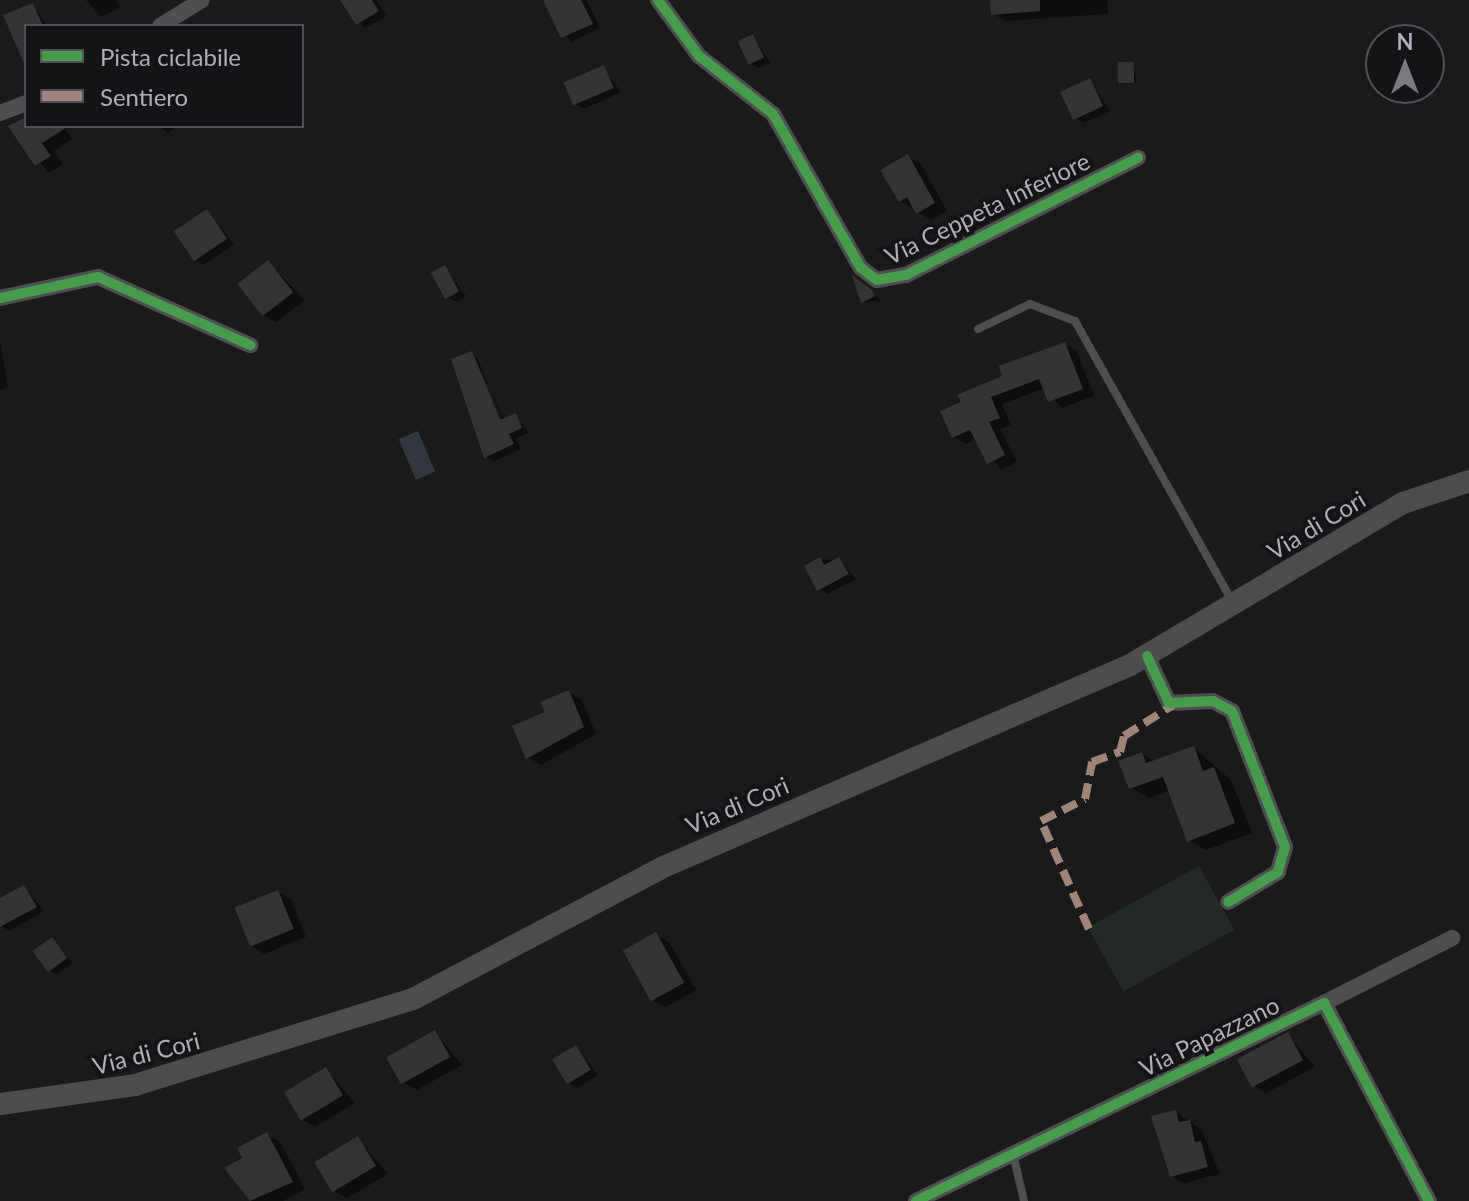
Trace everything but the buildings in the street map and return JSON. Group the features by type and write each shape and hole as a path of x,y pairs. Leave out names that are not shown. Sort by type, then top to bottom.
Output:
{"main road":[{"name":"Via di Cori","path":"0,1104 127,1087 396,1006 690,854 1147,656 1403,503 1469,481"}],"street":[{"path":"163,24 202,0"},
{"name":"Via Ceppeta Inferiore","path":"658,0 699,56 773,114 861,268 877,280 906,275 1138,158"},
{"path":"0,113 24,104"},
{"path":"0,298 98,277 250,345"},
{"path":"1147,656 1169,703 1230,708 1285,847 1278,872 1228,902"},
{"name":"Via Papazzano","path":"916,1201 1452,938"},
{"path":"1324,1003 1427,1198"}],"lane":[{"path":"978,329 1030,304 1071,317 1235,605"},
{"path":"1013,1153 1024,1201"}],"shaded area":[{"path":"418,431 435,472 416,480 399,439"},
{"path":"1199,866 1234,930 1123,991 1088,928"}],"marked path":[{"path":"1089,929 1041,821 1085,799 1092,762 1120,752 1124,736 1173,705"}],"cycle path":[{"path":"658,0 699,56 773,114 861,268 877,280 906,275 1138,158"},
{"path":"0,298 98,277 250,345"},
{"path":"1147,656 1169,703 1213,701 1232,711 1285,847 1278,872 1228,902"},
{"path":"916,1201 1324,1003 1429,1201"}]}
